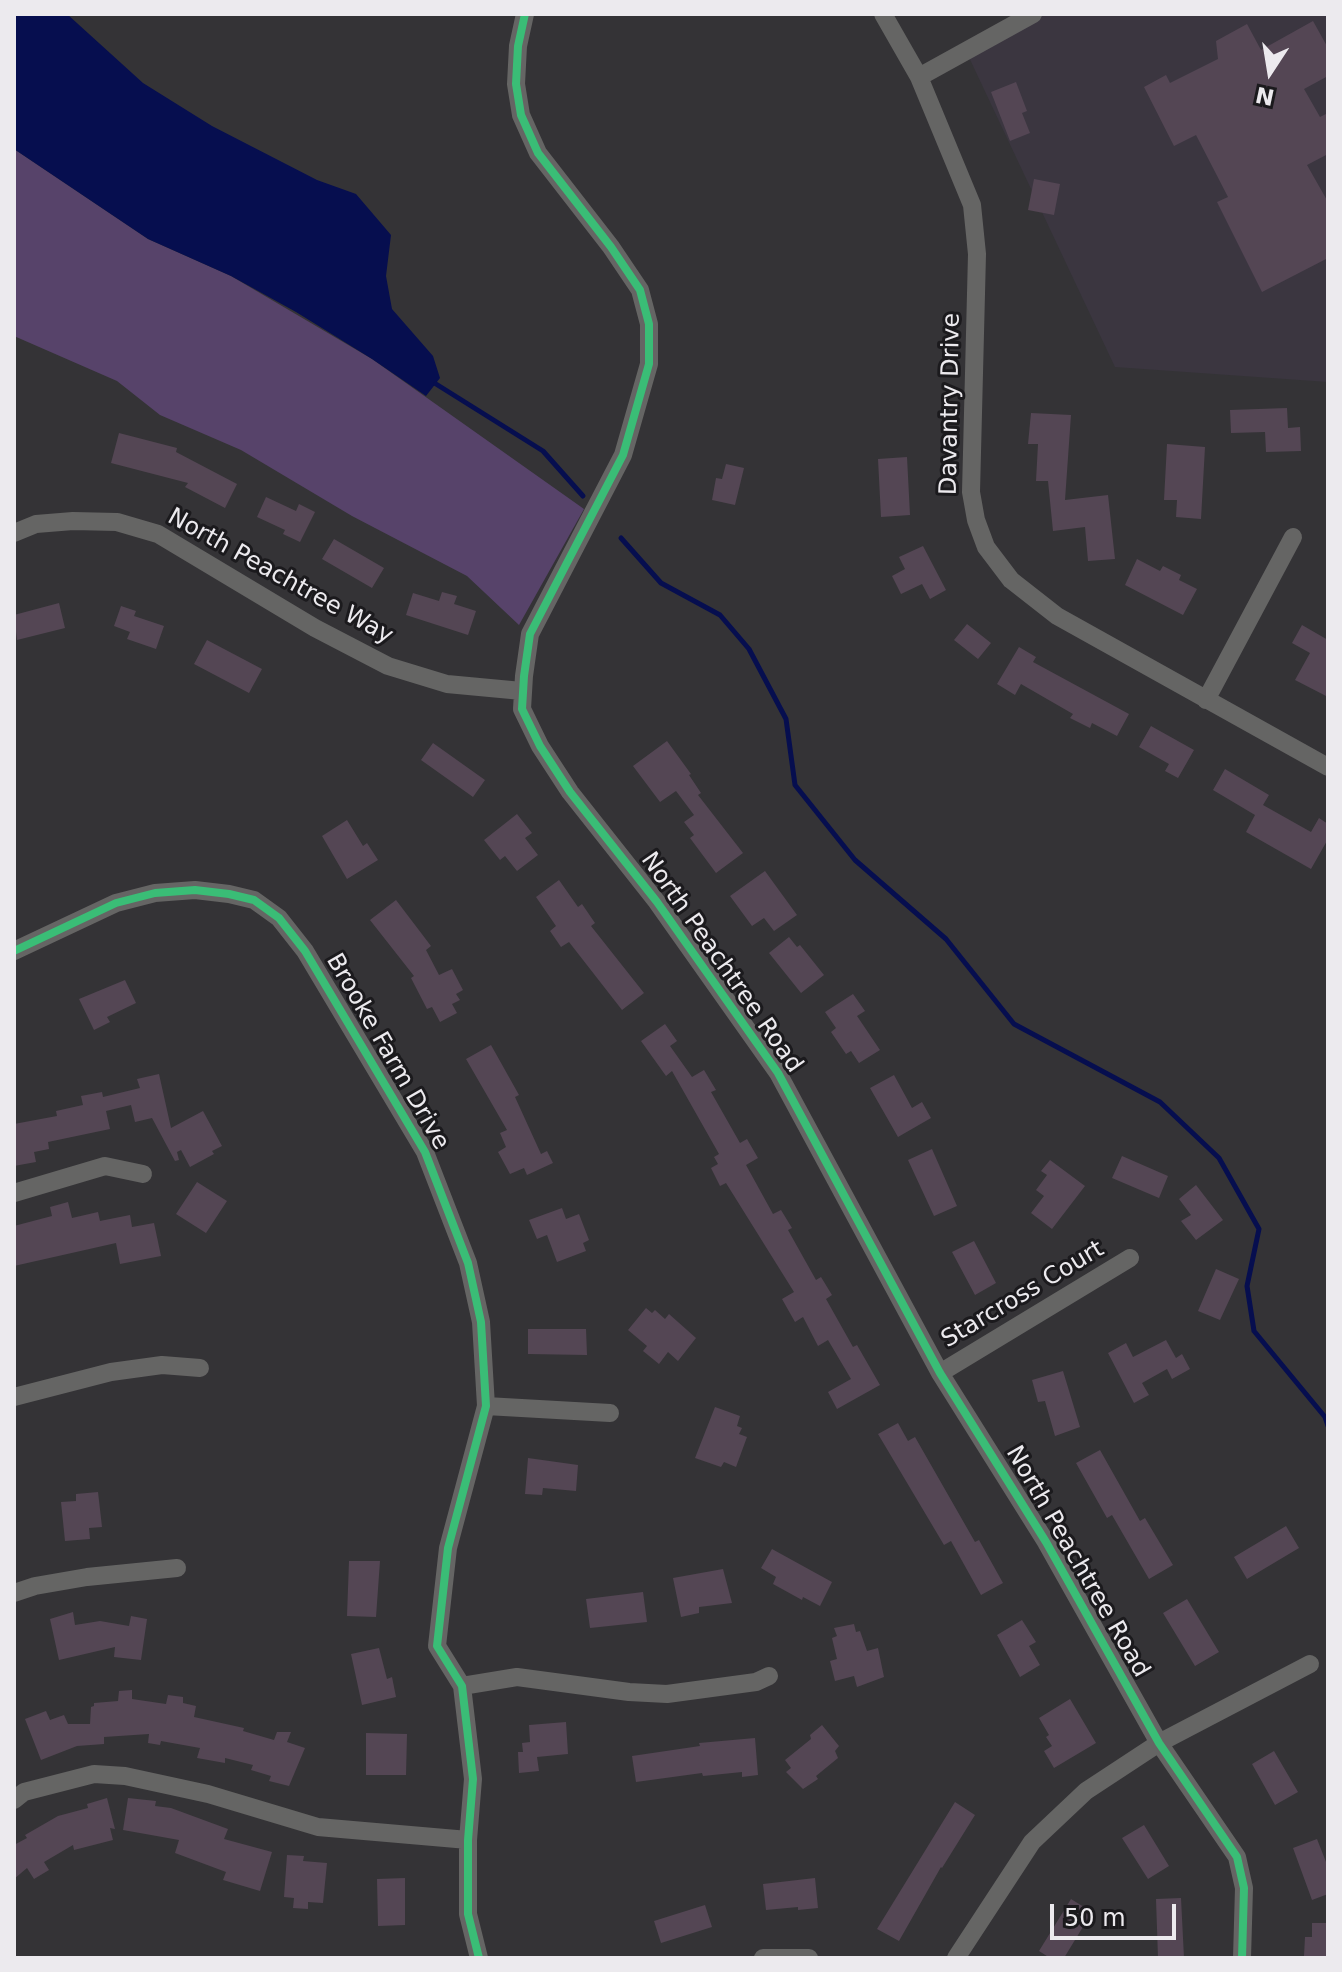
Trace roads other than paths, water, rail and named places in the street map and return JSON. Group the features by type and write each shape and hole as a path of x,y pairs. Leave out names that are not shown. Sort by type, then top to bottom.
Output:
{"street":[{"name":"Davantry Drive","path":"883,14 919,77 972,205 977,254 971,492 976,520 986,547 1011,580 1057,616 1328,767"},
{"path":"919,77 1033,14"},
{"name":"North Peachtree Road","path":"519,15 516,84 521,115 538,153 611,247 640,290 649,324 649,364 623,455 530,634 522,709 540,746 570,792 657,902 778,1073 940,1373 1046,1542 1159,1743 1237,1857 1244,1888 1242,1958"},
{"name":"North Peachtree Way","path":"14,533 36,524 73,521 117,522 158,534 315,628 388,666 447,684 522,691"},
{"path":"1206,700 1293,537"},
{"name":"Brooke Farm Drive","path":"14,951 116,903 155,893 195,890 254,900 279,918 305,951 425,1152 468,1263 481,1322 486,1406 448,1548 437,1646 462,1686 473,1779 468,1840 468,1914 479,1958"},
{"path":"14,1193 105,1166 143,1174"},
{"name":"Starcross Court","path":"940,1373 1130,1258"},
{"path":"14,1397 111,1372 162,1365 200,1368"},
{"path":"486,1406 610,1413"},
{"path":"14,1593 87,1577 177,1568"},
{"path":"956,1958 1032,1842 1086,1791 1159,1743 1310,1664"},
{"path":"462,1686 517,1677 667,1694 756,1682 769,1676"},
{"path":"14,1800 24,1792 94,1774 125,1776 208,1794 318,1827 468,1840"},
{"path":"763,1958 809,1958"}],"waterway":[{"path":"436,384 543,451 583,496"},
{"path":"621,538 661,583 720,615 749,649 786,719 795,785 855,860 946,939 1014,1024 1160,1102 1219,1158 1259,1229 1247,1286 1254,1331 1325,1417 1328,1426"}]}
